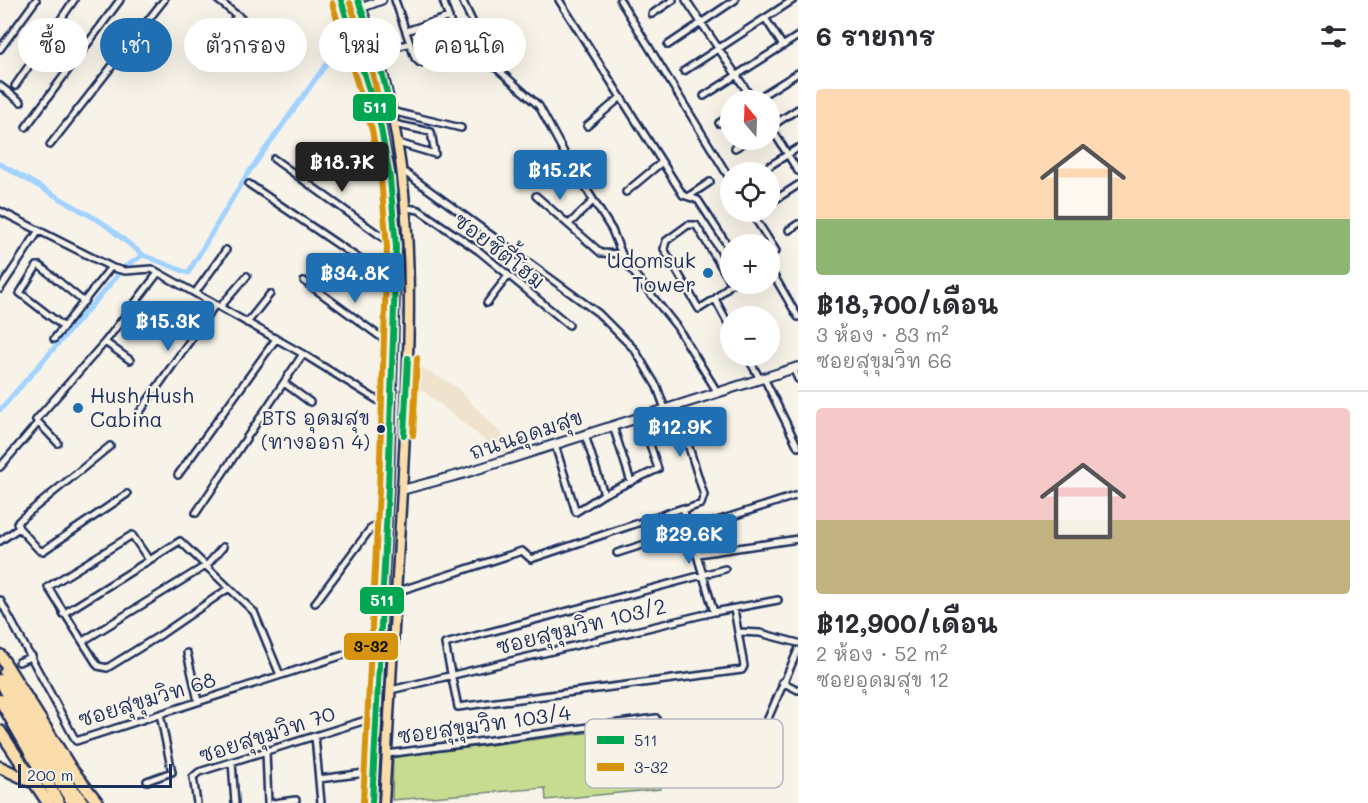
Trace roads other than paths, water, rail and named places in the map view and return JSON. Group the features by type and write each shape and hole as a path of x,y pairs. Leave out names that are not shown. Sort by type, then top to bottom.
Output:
{"highway":[{"path":"0,655 65,759 98,803"},
{"path":"0,664 45,746 83,803"},
{"path":"0,680 30,737 73,803"},
{"path":"0,700 59,803"},
{"path":"0,730 48,803"},
{"path":"45,746 90,803"},
{"path":"0,767 34,783"},
{"path":"366,803 373,771"}],"main road":[{"path":"341,0 375,102 387,152 396,247 388,489 372,803"},
{"path":"346,13 359,4"},
{"path":"382,72 403,171 407,208 410,300 402,490 384,803"},
{"name":"ถนนอุดมสุข","path":"402,490 413,489 796,368"},
{"path":"388,489 402,490"},
{"path":"381,643 393,643"}],"street":[{"path":"0,50 36,0"},
{"path":"15,86 74,0"},
{"path":"26,127 120,0"},
{"path":"50,145 164,0"},
{"path":"218,0 241,18"},
{"path":"359,4 382,0"},
{"path":"394,0 417,62 459,49 443,0"},
{"path":"462,0 492,65 539,106 612,230 622,254 677,327 718,393"},
{"path":"559,0 683,195 698,200 720,234"},
{"path":"620,0 720,163"},
{"path":"652,14 673,0"},
{"path":"686,0 747,90"},
{"path":"668,45 735,0"},
{"path":"684,71 793,0"},
{"path":"406,32 449,16"},
{"path":"765,18 783,46"},
{"path":"704,96 798,36"},
{"path":"401,46 410,43"},
{"path":"770,90 798,73"},
{"path":"0,86 21,102"},
{"path":"586,126 621,97"},
{"path":"780,121 798,109"},
{"path":"391,111 461,128"},
{"path":"394,124 431,132 435,154 398,143"},
{"path":"780,143 798,171"},
{"path":"776,162 798,148"},
{"path":"274,159 396,247"},
{"path":"626,192 662,162"},
{"path":"403,171 598,313 635,350 657,387 665,409"},
{"path":"688,196 710,182"},
{"path":"249,184 365,263 396,290"},
{"path":"780,197 798,185"},
{"path":"536,196 601,252 622,254"},
{"path":"569,224 593,201"},
{"name":"ซอยซิตี้โฮม","path":"407,208 419,210 503,270 507,277 569,325"},
{"path":"0,211 112,267 125,271 152,269 303,354 390,408"},
{"path":"789,230 798,224"},
{"path":"720,264 696,225 688,225 666,241 664,249 697,307 702,309 720,294"},
{"path":"0,289 39,232"},
{"path":"195,293 226,250"},
{"path":"64,327 20,293 37,266 40,266 84,302"},
{"path":"54,339 112,267"},
{"path":"0,467 37,424 36,420 105,342 158,273"},
{"path":"139,413 217,306 247,276"},
{"path":"487,303 507,277"},
{"path":"304,281 393,346"},
{"path":"780,286 798,317"},
{"path":"248,323 270,294"},
{"path":"715,299 720,308"},
{"path":"178,476 276,339"},
{"path":"105,342 130,360"},
{"path":"196,513 303,354"},
{"path":"754,366 798,447"},
{"path":"796,368 798,379"},
{"path":"284,383 309,402"},
{"path":"396,592 522,551 531,559 701,504 704,495 675,406"},
{"path":"555,445 576,512 604,495 658,469 641,417"},
{"path":"37,424 58,443"},
{"path":"613,426 631,482"},
{"path":"585,435 604,495"},
{"path":"110,446 18,522 19,528 39,550 44,551 127,494"},
{"path":"617,553 798,495"},
{"path":"684,509 714,612"},
{"path":"315,603 374,524 386,518"},
{"path":"0,541 19,528"},
{"path":"149,560 132,535 49,586 63,614 98,666 107,668 229,588"},
{"path":"698,554 798,539"},
{"path":"63,614 180,541 254,612 280,675"},
{"path":"83,641 207,565 223,547"},
{"path":"725,569 445,644 458,707 742,670 744,666 734,609"},
{"name":"ซอยสุขุมวิท 68","path":"0,600 76,741 381,643"},
{"name":"ซอยสุขุมวิท 103/2","path":"391,690 714,612 778,600"},
{"path":"739,632 759,633 798,643"},
{"path":"767,719 798,650"},
{"path":"187,653 198,701"},
{"path":"19,662 32,656"},
{"path":"782,682 798,690"},
{"path":"147,781 172,772 160,714"},
{"name":"ซอยสุขุมวิท 70","path":"197,803 193,777 196,774 376,717"},
{"name":"ซอยสุขุมวิท 103/4","path":"649,719 656,718"},
{"name":"ซอยสุขุมวิท 103/4","path":"387,754 585,728"},
{"path":"315,736 321,803"},
{"path":"266,751 268,803"},
{"path":"232,762 235,803"},
{"path":"319,778 373,771"},
{"path":"273,803 296,800"}],"waterway":[{"path":"0,410 126,266 143,255 188,273 244,179 321,72"},
{"path":"0,164 103,223 143,255"}],"railway":[{"path":"376,803 377,798"}],"place":[{"name":"Udomsuk Tower","path":"708,273"},
{"name":"Hush Hush Cabina","path":"78,408"},
{"name":"BTS อุดมสุข (ทางออก 4)","path":"381,429"}]}
